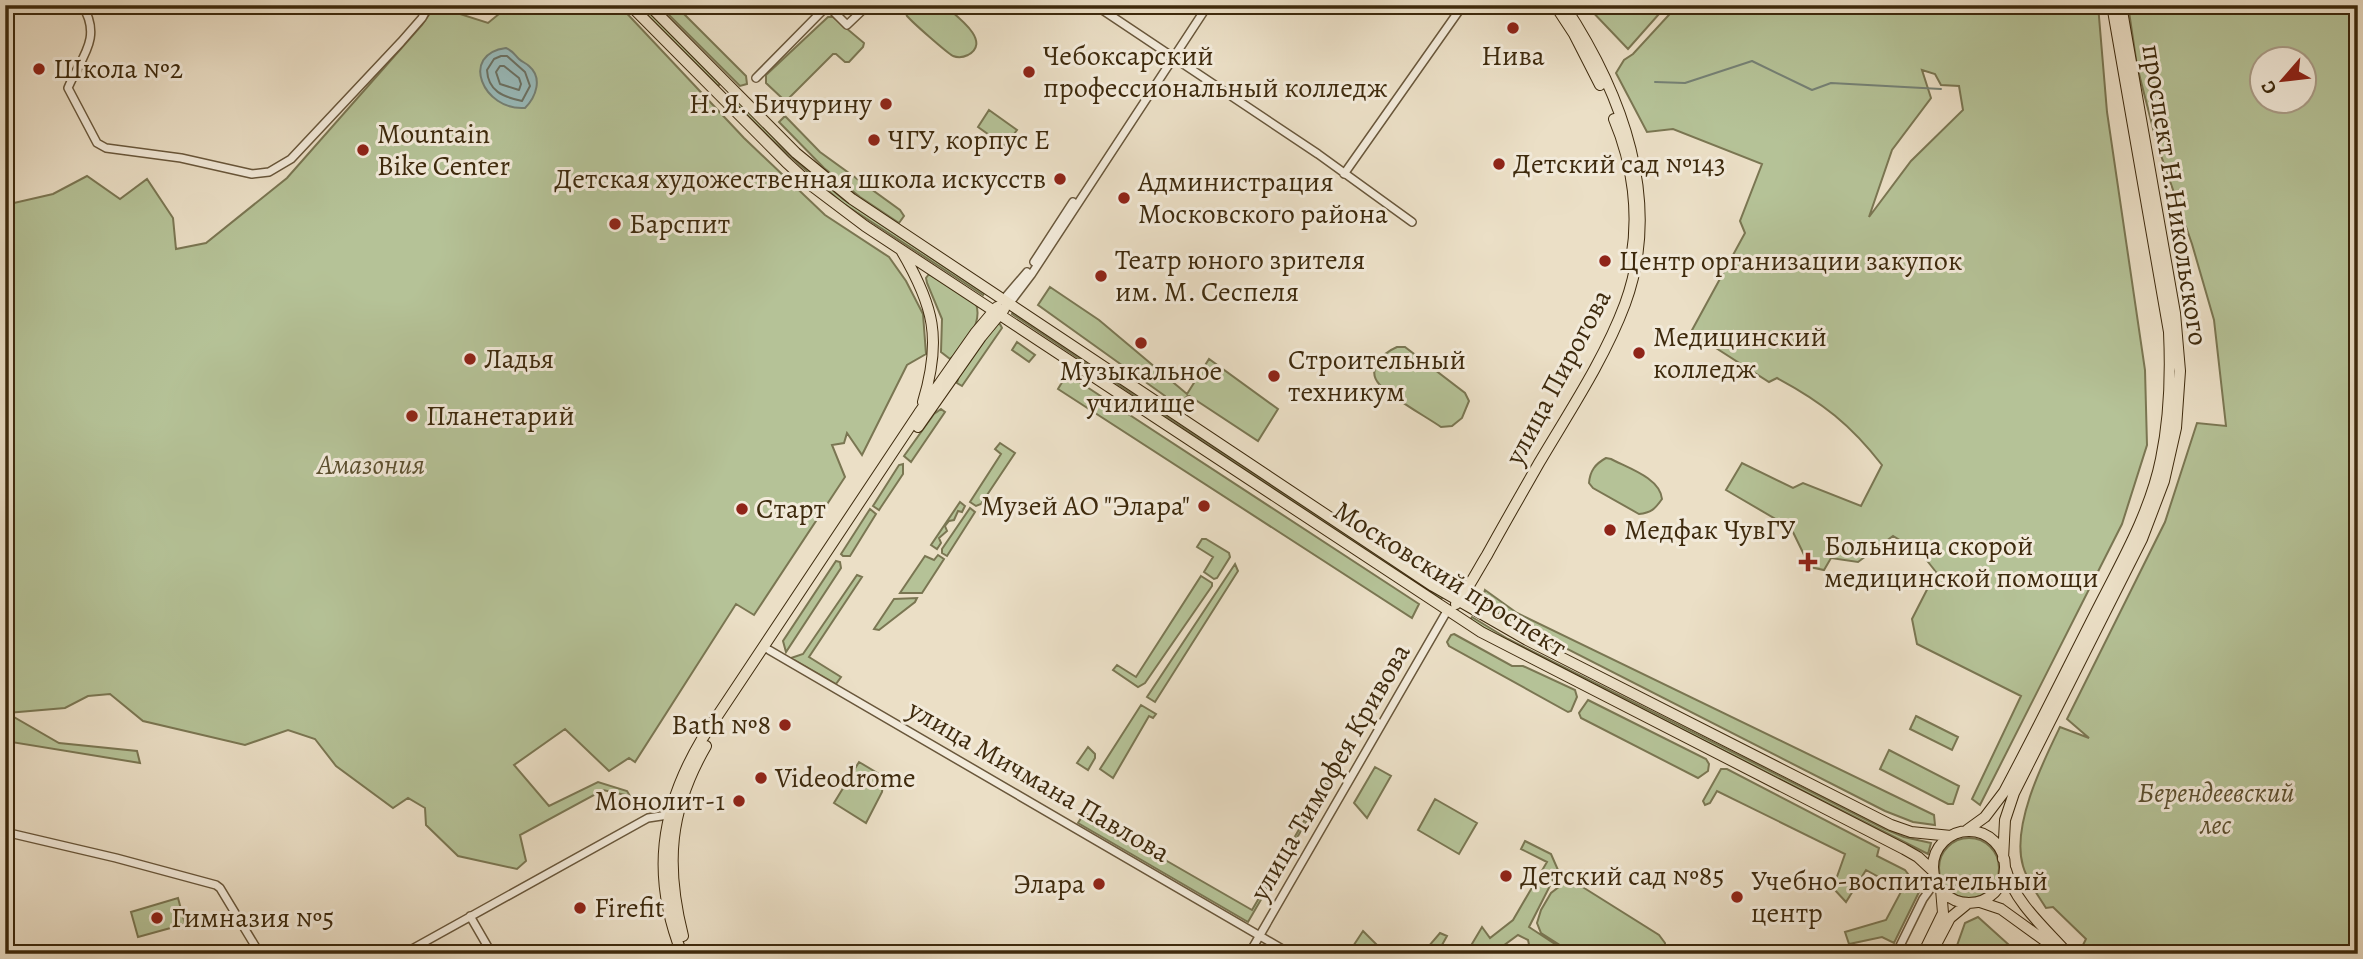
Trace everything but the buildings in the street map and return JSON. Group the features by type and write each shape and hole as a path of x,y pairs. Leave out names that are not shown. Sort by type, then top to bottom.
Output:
{"main road":[{"name":"Московский проспект","path":"630,5 812,186 898,247 1447,611 1518,653 1904,849 1932,870"},
{"name":"Московский проспект","path":"649,5 796,153 824,177 899,232 1456,600 1539,646 1891,825 1911,832 1951,836"},
{"name":"улица Пирогова","path":"1555,5 1577,32"},
{"name":"улица Пирогова","path":"1447,611 1476,567 1610,332 1627,290 1634,259 1638,226 1637,202 1621,126 1564,5"},
{"name":"проспект Н.Никольского","path":"1967,830 1985,817 2004,792 2126,552 2149,500 2161,461 2171,380 2169,331 2112,5"},
{"name":"проспект Н.Никольского","path":"2004,862 2005,820 2014,793 2142,540 2164,481 2176,428 2180,371 2175,313 2121,5"},
{"path":"719,95 728,85"},
{"path":"898,247 920,286 932,320 934,353 919,413"},
{"path":"682,954 672,921 664,875 672,816 685,769 831,551 919,413 1006,302"},
{"path":"831,551 997,311"},
{"path":"672,816 672,884 676,911 689,954"},
{"path":"1923,954 1943,913 1932,870 1938,848 1951,836 1967,830 1980,832 1990,838 2017,893 2068,954"},
{"path":"1938,885 1950,898 1968,904 1980,902 2000,886 2004,862"},
{"path":"1980,902 2001,909 2062,954"},
{"path":"1931,954 1950,918 1968,904"}],"street":[{"path":"82,5 92,24 92,35 68,88 97,143 106,148 181,158 252,174 269,172 291,159 401,42 422,18 429,5"},
{"path":"757,78 828,5 847,24 868,5"},
{"path":"1095,5 1412,222"},
{"path":"1171,57 1202,5"},
{"path":"1006,302 1067,217 1208,5"},
{"path":"1344,174 1463,5"},
{"name":"улица Тимофея Кривова","path":"1249,954 1447,611"},
{"name":"улица Мичмана Павлова","path":"766,649 1291,954"},
{"path":"403,954 648,818 672,816"},
{"path":"5,832 216,885 260,954"},
{"path":"1896,954 1923,899 1938,885"},
{"path":"470,916 492,954"}],"green space":[{"name":"Амазония","path":"510,5 619,5 744,138 825,215 889,257 906,281 923,314 926,354 907,365 862,455 847,433 844,443 832,445 845,477 754,615 736,604 635,762 629,758 609,771 565,729 514,765 549,806 598,782 627,791 630,796 603,790 520,835 526,861 517,869 458,856 426,825 425,808 408,798 393,808 336,766 315,739 288,730 245,745 143,721 110,694 88,696 65,708 7,713 59,743 137,751 140,763 5,741 5,205 53,194 87,176 120,199 147,179 173,218 176,249 206,243 287,178 422,25 435,6 488,23"},
{"path":"637,5 642,5 720,84 718,86"},
{"path":"659,5 675,5 746,76 747,84 740,86"},
{"path":"905,5 944,5 970,28 976,43 975,49 965,56 953,56 907,16"},
{"path":"1586,5 1667,5 1628,49"},
{"path":"1678,5 2098,5 2107,112 2145,370 2147,445 2122,524 1980,805 1972,799 2021,696 1917,644 1912,619 1936,572 1921,553 1893,536 1858,562 1831,558 1824,570 1810,567 1791,528 1726,490 1742,463 1793,488 1803,483 1861,506 1882,465 1847,426 1808,396 1777,378 1769,382 1691,332 1745,233 1740,221 1762,164 1673,129 1647,132 1616,73 1624,60 1633,54","holes":["1922,70 1935,74 1941,85 1959,86 1963,110 1911,161 1869,217 1892,150 1931,98"]},
{"name":"Берендеевский лес","path":"2128,5 2358,5 2358,954 2082,954 2080,951 2086,939 2053,907 2046,908 2023,866 2021,832 2038,776 2060,727 2089,738 2067,719 2165,522 2197,423 2226,426 2214,320 2192,244 2157,144 2137,66"},
{"path":"828,17 833,17 864,43 863,47 849,62 833,54 788,99 783,99 766,83 766,75"},
{"path":"732,95 803,165 843,199 984,293 983,295 841,202 770,138 730,98"},
{"path":"989,110 1017,130 1005,146 978,127"},
{"path":"785,116 820,152 900,210 904,216 899,223 824,168 779,122"},
{"path":"929,274 976,304 975,327 966,342 950,359 941,352 942,319 927,283"},
{"path":"1050,287 1099,320 1187,394 1209,359 1278,409 1258,441 1188,395 1179,406 1038,305"},
{"path":"1013,312 1443,597 1441,599 1012,314"},
{"path":"996,323 1002,328 962,386 957,383 959,375"},
{"path":"1017,342 1035,355 1029,362 1012,350"},
{"path":"1397,347 1405,347 1465,393 1469,401 1462,418 1452,426 1441,427 1380,385 1374,374 1375,368 1386,353"},
{"path":"1067,374 1419,604 1412,618 1058,389"},
{"path":"941,409 945,412 911,462 904,456 934,414"},
{"path":"1000,443 1015,453 981,504 976,506 970,502 1001,454 995,449"},
{"path":"1606,458 1634,470 1656,485 1662,499 1655,508 1639,514 1593,488 1589,483 1592,471"},
{"path":"903,464 903,474 879,510 873,506 899,465"},
{"path":"960,502 965,506 962,512 958,511 954,520 945,526 947,531 939,538 941,543 937,549 931,545"},
{"path":"970,508 975,512 947,556 942,553 942,549"},
{"path":"870,509 876,514 850,556 843,556 841,554"},
{"path":"1202,539 1229,553 1230,557 1217,578 1214,579 1204,572 1213,557 1197,547"},
{"path":"938,555 944,559 922,593 900,593 925,556 934,560"},
{"path":"836,561 840,562 841,568 786,652 783,641"},
{"path":"1235,564 1238,571 1155,702 1147,697"},
{"path":"857,575 862,577 809,657 841,677 836,684 791,658 803,654"},
{"path":"1201,576 1212,583 1212,586 1145,683 1138,687 1113,670 1117,665 1136,677"},
{"path":"1485,590 1517,613 1934,815 1935,825 1913,822 1885,811 1491,610 1482,600"},
{"path":"917,598 879,630 874,629 894,599"},
{"path":"1472,617 1508,639 1885,829 1904,837 1931,843 1928,854 1507,641 1470,620"},
{"path":"1454,634 1512,666 1523,666 1575,690 1577,697 1571,711 1568,712 1449,646 1447,642"},
{"path":"1588,700 1706,759 1709,764 1708,771 1698,778 1581,718 1579,713"},
{"path":"1141,705 1156,714 1153,718 1149,716 1113,778 1100,769"},
{"path":"1916,716 1958,737 1952,750 1910,729"},
{"path":"1350,742 1352,743 1248,922 1078,823 1083,815 1087,815 1252,910"},
{"path":"1088,747 1095,754 1095,758 1088,770 1077,763"},
{"path":"1889,750 1959,786 1953,804 1948,804 1880,769"},
{"path":"859,762 884,777 882,792 866,823 834,803"},
{"path":"1375,767 1391,776 1367,818 1354,803"},
{"path":"1721,769 1727,769 1879,848 1877,856 1905,870 1920,890 1894,943 1882,937 1849,944 1845,932 1886,920 1902,890 1866,870 1846,902 1833,888 1845,854 1717,791 1710,803 1705,805 1703,801"},
{"path":"1435,799 1477,823 1459,854 1418,830"},
{"path":"1969,838 1990,847 1999,868 1990,889 1969,898 1948,889 1939,868 1948,847"},
{"path":"1525,841 1551,854 1558,870 1529,927 1570,954 1531,954 1528,940 1518,935 1492,954 1466,954 1482,927 1490,938 1513,920 1547,862 1521,849"},
{"path":"1573,881 1659,935 1665,943 1665,954 1574,954 1541,933 1537,923 1551,893 1564,883"},
{"path":"178,898 185,924 138,937 131,912"},
{"path":"1978,917 2019,954 1954,954 1965,923"},
{"path":"1363,931 1381,949 1379,954 1348,954"},
{"path":"1440,933 1447,936 1437,954 1407,954 1429,946"}],"water":[{"path":"506,48 529,66 536,76 535,93 525,108 510,107 498,101 488,92 482,81 480,70 483,60 492,52"}],"waterway":[{"path":"1655,82 1685,83 1752,61 1812,90 1831,83 1941,89"}],"place":[{"name":"Нива","path":"1513,28"},
{"name":"Школа №2","path":"39,69"},
{"name":"Чебоксарский профессиональный колледж","path":"1029,72"},
{"name":"Н. Я. Бичурину","path":"886,104"},
{"name":"ЧГУ, корпус Е","path":"874,140"},
{"name":"Mountain Bike Center","path":"363,150"},
{"name":"Детский сад №143","path":"1499,164"},
{"name":"Детская художественная школа искусств","path":"1060,179"},
{"name":"Администрация Московского района","path":"1124,198"},
{"name":"Барспит","path":"615,224"},
{"name":"Центр организации закупок","path":"1605,261"},
{"name":"Театр юного зрителя им. М. Сеспеля","path":"1101,276"},
{"name":"Музыкальное училище","path":"1141,343"},
{"name":"Медицинский колледж","path":"1639,353"},
{"name":"Ладья","path":"470,359"},
{"name":"Строительный техникум","path":"1274,376"},
{"name":"Планетарий","path":"412,416"},
{"name":"Музей АО \"Элара\"","path":"1204,506"},
{"name":"Старт","path":"742,509"},
{"name":"Медфак ЧувГУ","path":"1610,530"},
{"name":"Больница скорой медицинской помощи","path":"1808,562"},
{"name":"Bath №8","path":"785,725"},
{"name":"Videodrome","path":"761,778"},
{"name":"Монолит-1","path":"739,801"},
{"name":"Детский сад №85","path":"1506,876"},
{"name":"Элара","path":"1099,884"},
{"name":"Учебно-воспитательный центр","path":"1737,897"},
{"name":"Firefit","path":"580,908"},
{"name":"Гимназия №5","path":"157,918"}]}
